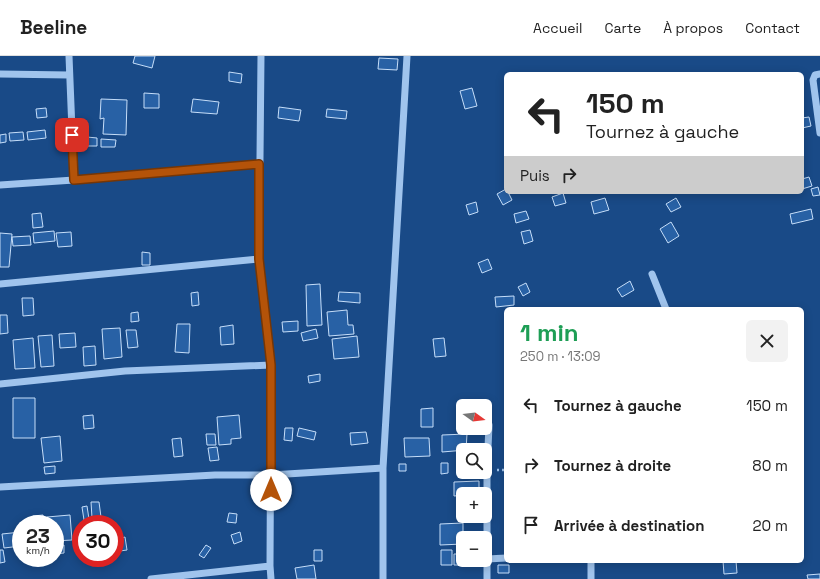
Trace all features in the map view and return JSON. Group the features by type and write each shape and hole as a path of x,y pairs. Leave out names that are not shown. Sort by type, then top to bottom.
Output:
{"street":[{"path":"69,56 74,180"},
{"path":"261,56 259,259 271,365 271,579"},
{"path":"383,579 383,468 407,56"},
{"path":"0,74 69,75"},
{"path":"820,74 815,75 813,80 820,133"},
{"path":"0,185 259,164"},
{"path":"0,284 259,259"},
{"path":"652,274 665,307"},
{"path":"0,384 125,371 271,365"},
{"path":"487,531 486,471 488,435"},
{"path":"0,487 215,475 271,475 383,468"},
{"path":"492,559 504,558"},
{"path":"591,563 591,579"},
{"path":"151,579 270,566"},
{"path":"487,567 487,579"}],"building":[{"path":"135,56 155,56 152,68 133,63"},
{"path":"379,58 398,59 397,70 378,69"},
{"path":"229,72 242,74 241,83 229,81"},
{"path":"472,88 477,106 465,109 460,91"},
{"path":"144,93 159,94 159,108 144,108"},
{"path":"101,99 127,100 126,135 103,134 104,118 100,119"},
{"path":"193,99 219,102 217,114 191,112"},
{"path":"279,107 301,110 299,121 278,118"},
{"path":"46,108 47,117 37,118 36,109"},
{"path":"327,109 347,111 346,119 326,117"},
{"path":"809,117 811,126 804,128 804,118"},
{"path":"45,130 46,138 28,140 27,132"},
{"path":"23,132 24,140 10,141 9,133"},
{"path":"6,134 6,142 0,143 0,135"},
{"path":"87,137 97,138 97,146 87,146"},
{"path":"101,139 116,140 115,147 101,147"},
{"path":"809,177 812,186 804,188 804,178"},
{"path":"818,187 820,195 813,196 811,189"},
{"path":"504,190 504,194 509,194 512,200 503,205 497,194"},
{"path":"563,194 566,203 555,206 552,197"},
{"path":"605,198 609,210 594,214 591,202"},
{"path":"676,198 681,207 671,212 666,204"},
{"path":"476,202 478,212 469,215 466,205"},
{"path":"811,209 813,219 792,224 790,214"},
{"path":"526,211 529,219 516,223 514,214"},
{"path":"41,213 43,227 33,228 32,214"},
{"path":"671,222 679,236 668,243 660,229"},
{"path":"530,230 533,241 524,244 521,232"},
{"path":"54,231 55,241 34,243 33,233"},
{"path":"71,232 72,246 58,247 56,233"},
{"path":"0,233 12,234 9,267 0,267"},
{"path":"30,236 31,245 13,246 12,237"},
{"path":"142,252 150,253 150,265 142,265"},
{"path":"488,259 492,269 482,273 478,263"},
{"path":"630,281 634,290 622,297 617,289"},
{"path":"526,283 530,292 523,296 518,287"},
{"path":"320,284 322,325 307,326 306,285"},
{"path":"198,292 199,305 192,306 191,293"},
{"path":"339,292 360,293 360,303 338,301"},
{"path":"514,296 514,305 496,307 495,297"},
{"path":"22,298 33,298 34,315 23,316"},
{"path":"347,310 348,325 353,325 354,334 329,336 327,312"},
{"path":"138,312 139,321 131,322 131,313"},
{"path":"0,315 7,315 8,333 0,334"},
{"path":"298,321 298,331 283,332 282,322"},
{"path":"177,324 190,324 189,353 175,352"},
{"path":"233,325 234,344 221,345 220,327"},
{"path":"120,328 122,357 104,359 102,329"},
{"path":"316,329 318,338 303,341 301,333"},
{"path":"126,330 136,330 138,347 128,348"},
{"path":"75,333 76,347 60,348 59,334"},
{"path":"52,335 54,366 41,367 38,336"},
{"path":"357,336 359,357 334,359 332,339"},
{"path":"33,338 35,368 15,369 13,340"},
{"path":"444,338 446,356 435,357 433,339"},
{"path":"95,346 96,365 84,366 83,347"},
{"path":"320,374 320,381 309,383 308,376"},
{"path":"13,398 35,398 35,438 13,438"},
{"path":"433,408 433,427 421,427 421,409"},
{"path":"93,415 94,428 84,429 83,416"},
{"path":"239,415 241,438 231,439 231,444 219,445 217,417"},
{"path":"285,428 293,428 292,441 284,440"},
{"path":"299,428 316,432 314,440 297,436"},
{"path":"366,432 368,443 351,445 350,433"},
{"path":"206,434 215,434 216,445 207,445"},
{"path":"442,435 467,435 466,443 456,443 456,451 442,452"},
{"path":"60,436 62,461 44,463 41,438"},
{"path":"181,438 183,456 174,457 172,439"},
{"path":"404,438 429,438 430,456 405,457"},
{"path":"217,447 219,460 210,461 208,448"},
{"path":"441,463 448,463 448,473 441,474"},
{"path":"399,464 406,464 406,471 399,471"},
{"path":"55,466 55,473 45,474 44,467"},
{"path":"479,481 479,487 456,487 456,496 454,496 454,482"},
{"path":"91,502 99,502 101,515 92,515"},
{"path":"87,506 88,515 83,515 82,507"},
{"path":"229,513 237,514 236,523 227,522"},
{"path":"70,515 72,540 64,540 64,516"},
{"path":"463,523 463,531 456,531 456,544 440,545 440,524"},
{"path":"240,532 242,541 234,544 231,535"},
{"path":"12,533 12,547 4,548 2,534"},
{"path":"124,537 127,550 124,550"},
{"path":"206,545 211,548 204,558 199,555"},
{"path":"0,550 3,550 5,562 0,563"},
{"path":"314,550 322,550 322,561 314,561"},
{"path":"441,550 452,550 452,565 441,565"},
{"path":"454,554 456,554 456,565 454,565"},
{"path":"723,563 736,563 737,573 724,574"},
{"path":"314,565 316,579 297,579 295,568"},
{"path":"498,565 509,565 509,573 498,573"},
{"path":"820,574 820,579 808,579 807,575"}],"route":[{"path":"72,135 74,180 259,164 259,259 271,365 271,490"}]}
